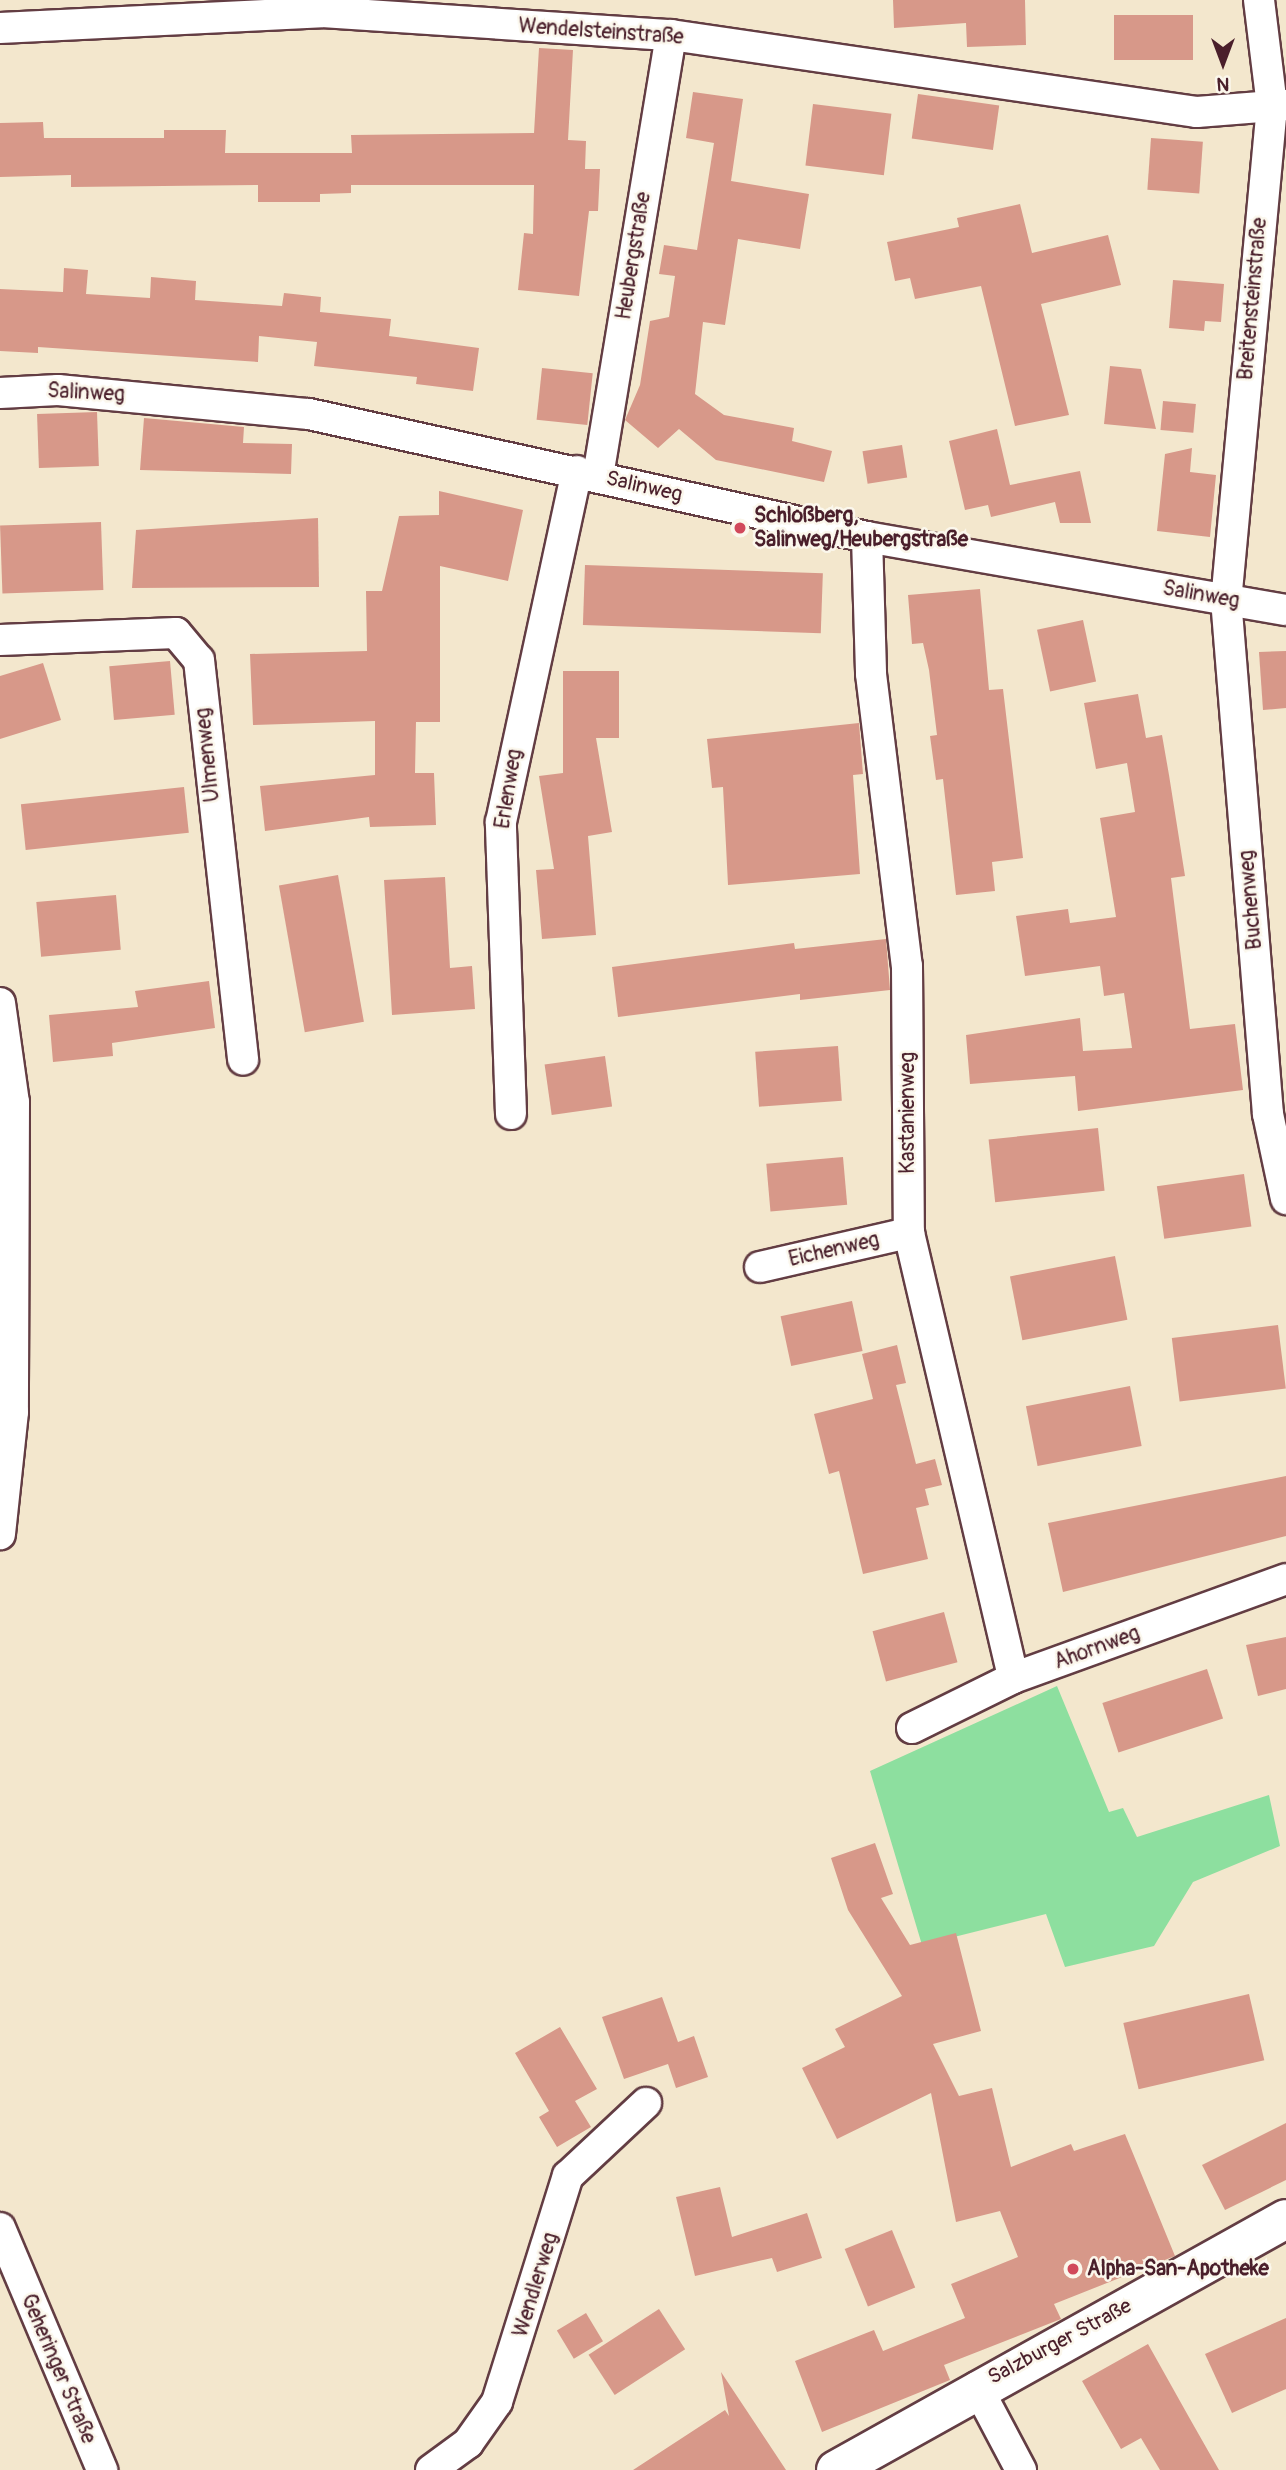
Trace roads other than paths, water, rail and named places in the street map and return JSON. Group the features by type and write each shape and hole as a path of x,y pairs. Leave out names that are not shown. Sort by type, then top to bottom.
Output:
{"main road":[{"name":"Salzburger Straße","path":"836,2470 976,2387 1286,2219"}],"street":[{"name":"Breitensteinstraße","path":"1226,599 1279,105 1259,0"},
{"name":"Wendelsteinstraße","path":"0,29 322,12 671,36 1197,112 1279,105"},
{"name":"Heubergstraße","path":"588,473 671,36"},
{"name":"Salinweg","path":"0,393 58,390 309,414 588,473 867,537 1286,610"},
{"name":"Erlenweg","path":"511,1114 501,822 588,473"},
{"name":"Kastanienweg","path":"867,537 871,674 907,966 909,1233 1013,1678"},
{"name":"Buchenweg","path":"1226,599 1268,1114 1286,1199"},
{"name":"Ulmenweg","path":"0,640 176,633 198,660 243,1060"},
{"path":"0,1003 13,1092 14,1237 13,1412 0,1534"},
{"name":"Eichenweg","path":"760,1267 909,1233"},
{"name":"Ahornweg","path":"912,1728 1013,1678 1286,1579"},
{"name":"Wendlerweg","path":"431,2470 468,2443 497,2402 568,2176 646,2103"},
{"name":"Geheringer Straße","path":"0,2228 102,2470"},
{"path":"976,2387 1021,2470"}],"place":[{"name":"Schloßberg, Salinweg/Heubergstraße","path":"740,528"},
{"name":"Alpha-San-Apotheke","path":"1073,2269"}]}
